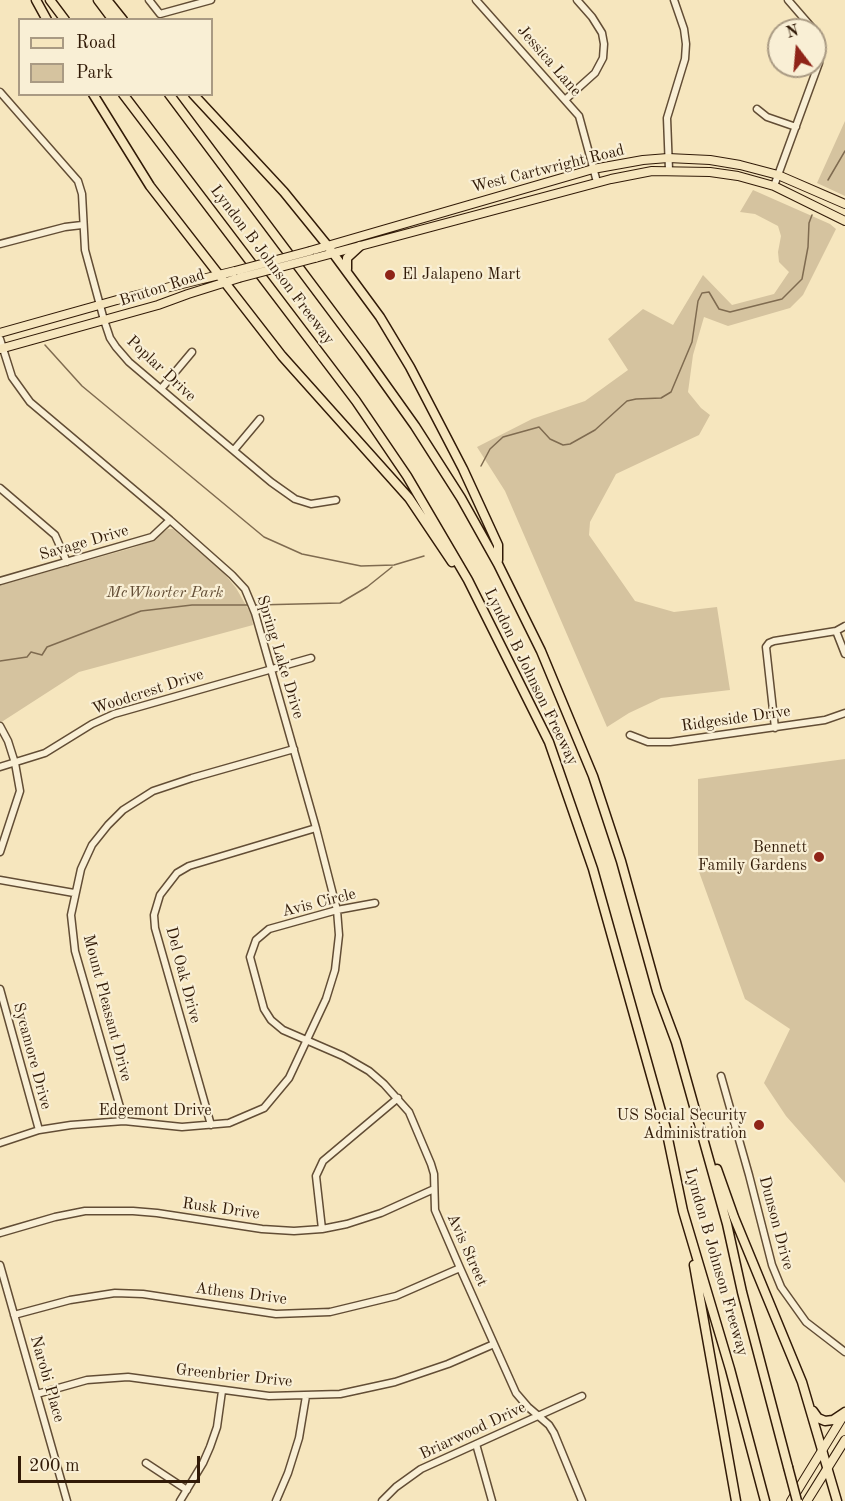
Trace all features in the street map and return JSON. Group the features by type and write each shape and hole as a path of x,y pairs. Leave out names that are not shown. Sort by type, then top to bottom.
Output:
{"highway":[{"path":"36,0 46,18"},
{"path":"50,0 64,18"},
{"path":"98,0 112,18"},
{"path":"107,0 121,18"},
{"path":"94,96 150,186 221,279 311,391 409,498 442,546 497,639"},
{"name":"Lyndon B Johnson Freeway","path":"125,96 252,262 382,439 447,542 549,742 583,837 666,1129 683,1211 730,1369 765,1501"},
{"name":"Lyndon B Johnson Freeway","path":"170,96 396,398 440,464 498,564 546,661 593,776 621,861 657,991 692,1096 797,1501"},
{"path":"195,96 284,192 330,249 390,333 443,429 498,545 498,564"},
{"path":"348,273 347,258 360,246"},
{"path":"692,1096 734,1217 790,1351 810,1408 837,1501"},
{"path":"683,1211 736,1501"},
{"path":"810,1408 818,1418 825,1421 833,1420 845,1412"}],"main road":[{"name":"West Cartwright Road","path":"330,249 431,214 593,169 621,163 668,158 720,162 778,175 845,204"},
{"name":"West Cartwright Road","path":"330,249 388,240 597,182 652,171 669,170 738,176 774,186 845,221"},
{"path":"431,214 435,227"},
{"path":"385,229 388,240"},
{"name":"Bruton Road","path":"237,275 310,250 330,249"},
{"name":"Bruton Road","path":"0,333 100,305 315,258 330,249"},
{"name":"Bruton Road","path":"1,349 158,305 221,279"},
{"path":"790,1501 845,1412"},
{"path":"807,1501 845,1440"}],"street":[{"path":"148,0 160,14 211,0"},
{"name":"Jessica Lane","path":"476,0 579,116 597,182"},
{"path":"566,99 595,73 603,58 602,33 577,0"},
{"path":"669,170 667,118 685,59 686,44 684,29 674,0"},
{"path":"788,0 804,18"},
{"path":"774,186 814,78"},
{"name":"Poplar Drive","path":"0,92 78,181 82,194 85,250 104,320 110,338 116,347 129,362 271,482 295,499 311,504 336,500"},
{"path":"757,109 767,117 796,127"},
{"path":"0,242 82,225"},
{"name":"Spring Lake Drive","path":"0,339 1,349 12,377 30,402 170,520 232,575 248,595 294,749 338,910 339,935 335,970 326,999 307,1040"},
{"path":"161,389 192,352"},
{"path":"234,450 260,418"},
{"path":"0,488 55,535 67,562"},
{"name":"Savage Drive","path":"0,581 152,537 170,520"},
{"path":"775,728 766,647 774,641 836,631 845,626"},
{"path":"836,631 845,654"},
{"name":"Woodcrest Drive","path":"0,767 45,753 92,723 114,714 310,658"},
{"name":"Ridgeside Drive","path":"630,735 648,742 670,742 825,720 845,713"},
{"path":"0,726 15,763 20,791 0,852"},
{"name":"Mount Pleasant Drive","path":"124,1121 75,951 71,915 81,869 92,845 123,810 153,791 294,749"},
{"name":"Del Oak Drive","path":"212,1125 155,928 154,915 160,895 177,873 189,866 316,828"},
{"path":"0,879 74,893"},
{"name":"Avis Circle","path":"307,1040 283,1030 271,1020 264,1009 250,957 256,940 269,929 338,910 375,903"},
{"name":"Sycamore Drive","path":"0,989 39,1130"},
{"name":"Edgemont Drive","path":"0,1143 39,1130 71,1125 124,1121 182,1127 229,1124 264,1108 289,1078 307,1040"},
{"name":"Avis Street","path":"307,1040 369,1071 398,1098 409,1112 431,1164 435,1210 460,1268 516,1393 549,1425 554,1433 582,1501"},
{"name":"Dunson Drive","path":"721,1076 772,1265 781,1287 806,1322 845,1352"},
{"path":"322,1229 316,1176 323,1161 398,1098"},
{"name":"Rusk Drive","path":"0,1233 85,1211 157,1213 283,1230 322,1229 381,1213 434,1189"},
{"name":"Narobi Place","path":"0,1265 67,1501"},
{"name":"Athens Drive","path":"14,1315 70,1300 115,1293 142,1294 276,1314 330,1312 396,1296 460,1268"},
{"name":"Greenbrier Drive","path":"37,1394 87,1380 128,1377 269,1396 340,1394 395,1382 448,1364 494,1344"},
{"path":"180,1501 203,1463 217,1427 222,1391"},
{"path":"276,1501 288,1473 306,1396"},
{"name":"Briarwood Drive","path":"382,1501 396,1487 422,1469 582,1396"},
{"path":"476,1444 492,1501"},
{"path":"146,1463 187,1490"}],"green space":[{"path":"845,121 845,196 817,183"},
{"path":"753,190 830,224 836,229 803,295 790,308 728,326 704,317 693,355 688,392 710,415 699,435 616,474 590,522 589,535 635,601 674,612 717,607 730,690 661,698 629,713 607,727 505,491 477,447 532,419 585,401 628,370 608,339 643,309 673,325 703,275 732,305 774,294 789,272 779,262 781,236 778,226 755,214 740,212"},
{"name":"McWhorter Park","path":"168,529 173,529 224,573 251,614 253,625 79,672 0,723 0,585 132,548 151,541"},
{"path":"845,759 845,1183 786,1116 764,1083 790,1029 745,999 698,869 698,779"}],"waterway":[{"path":"828,180 845,151"},
{"path":"481,466 490,449 503,437 539,427 550,439 563,445 570,444 595,430 627,401 661,398 671,392 692,342 698,301 702,293 709,292 719,309 730,312 782,299 802,279 812,215"},
{"path":"45,345 82,386 264,537 302,554 361,566 394,565 424,556"},
{"path":"256,605 340,603 367,587 392,567"},
{"path":"0,661 27,657 31,652 42,655 47,647 141,611 192,605 248,605"}],"place":[{"name":"El Jalapeno Mart","path":"390,275"},
{"name":"Bennett Family Gardens","path":"819,857"},
{"name":"US Social Security Administration","path":"759,1125"}]}
